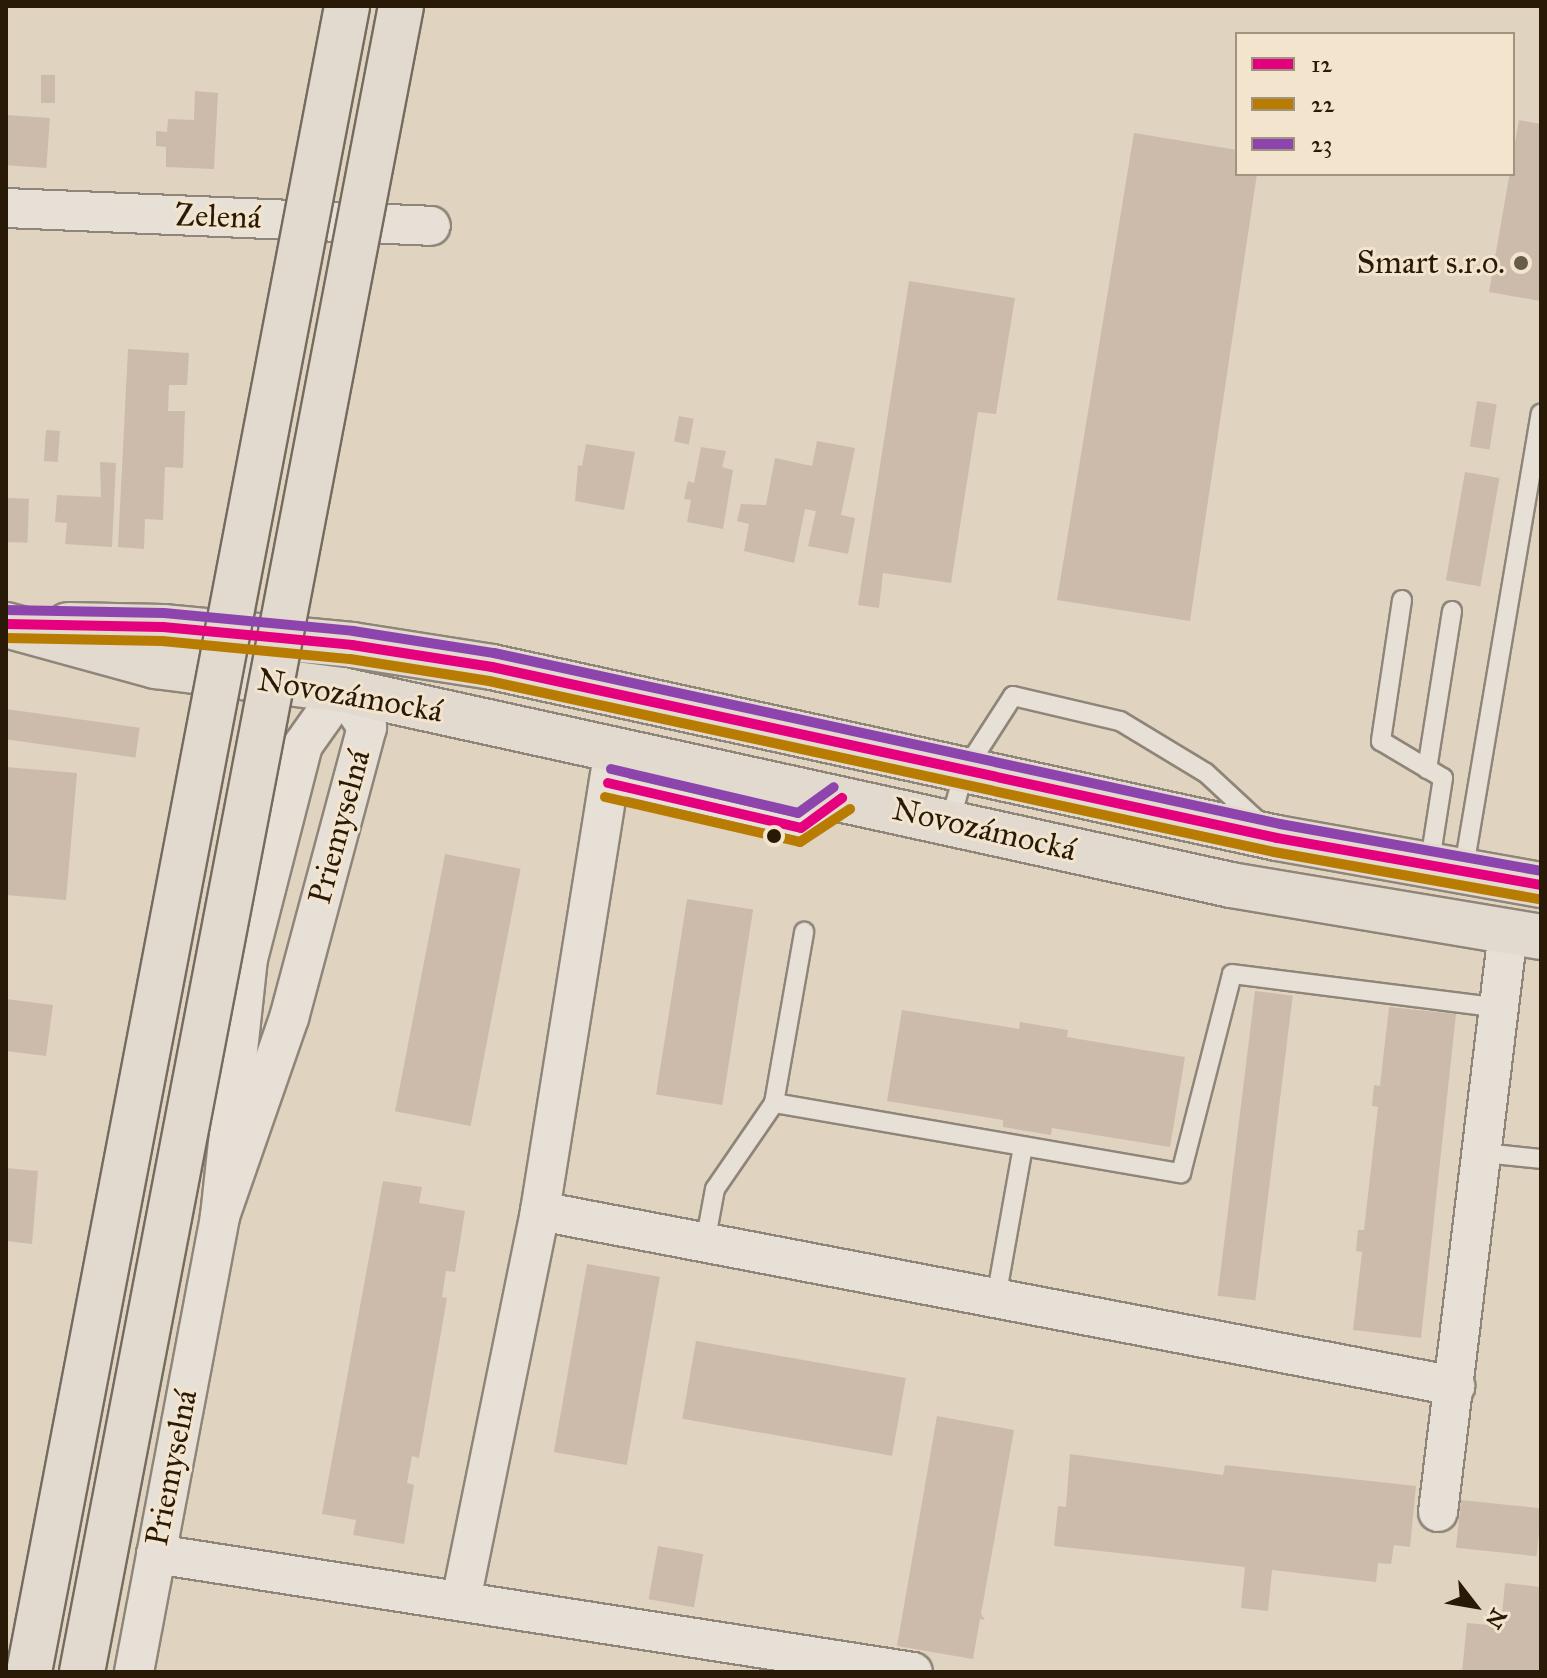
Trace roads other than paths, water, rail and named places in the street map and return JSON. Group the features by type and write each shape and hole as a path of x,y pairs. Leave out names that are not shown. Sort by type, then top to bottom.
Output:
{"main road":[{"path":"29,1672 347,6"},
{"path":"82,1672 401,6"},
{"name":"Novozámocká","path":"6,624 163,627 352,645 492,667 1277,838 1541,885"},
{"name":"Novozámocká","path":"6,624 155,666 342,690 611,766 842,798 1231,885 1524,935"},
{"path":"342,690 352,645"}],"street":[{"name":"Zelená","path":"6,208 431,226"},
{"name":"Priemyselná","path":"134,1672 220,1216 248,959 303,745 342,690 367,727 289,1018 220,1216"},
{"path":"461,1600 540,1211 611,766"},
{"path":"1438,1512 1500,1008 1524,935"},
{"path":"540,1211 1455,1386"},
{"path":"156,1554 913,1672"}],"lane":[{"path":"1446,870 1541,414"},
{"path":"1402,600 1381,741 1443,778 1446,870"},
{"path":"1427,769 1452,611"},
{"path":"950,822 964,772 1013,696 1120,721 1206,773 1277,838"},
{"path":"705,1243 715,1189 774,1103 804,932"},
{"path":"774,1103 1181,1173 1232,974 1500,1008"},
{"path":"996,1298 1023,1146"},
{"path":"1483,1153 1541,1159"}],"place":[{"name":"Smart s.r.o.","path":"1521,263"}]}
